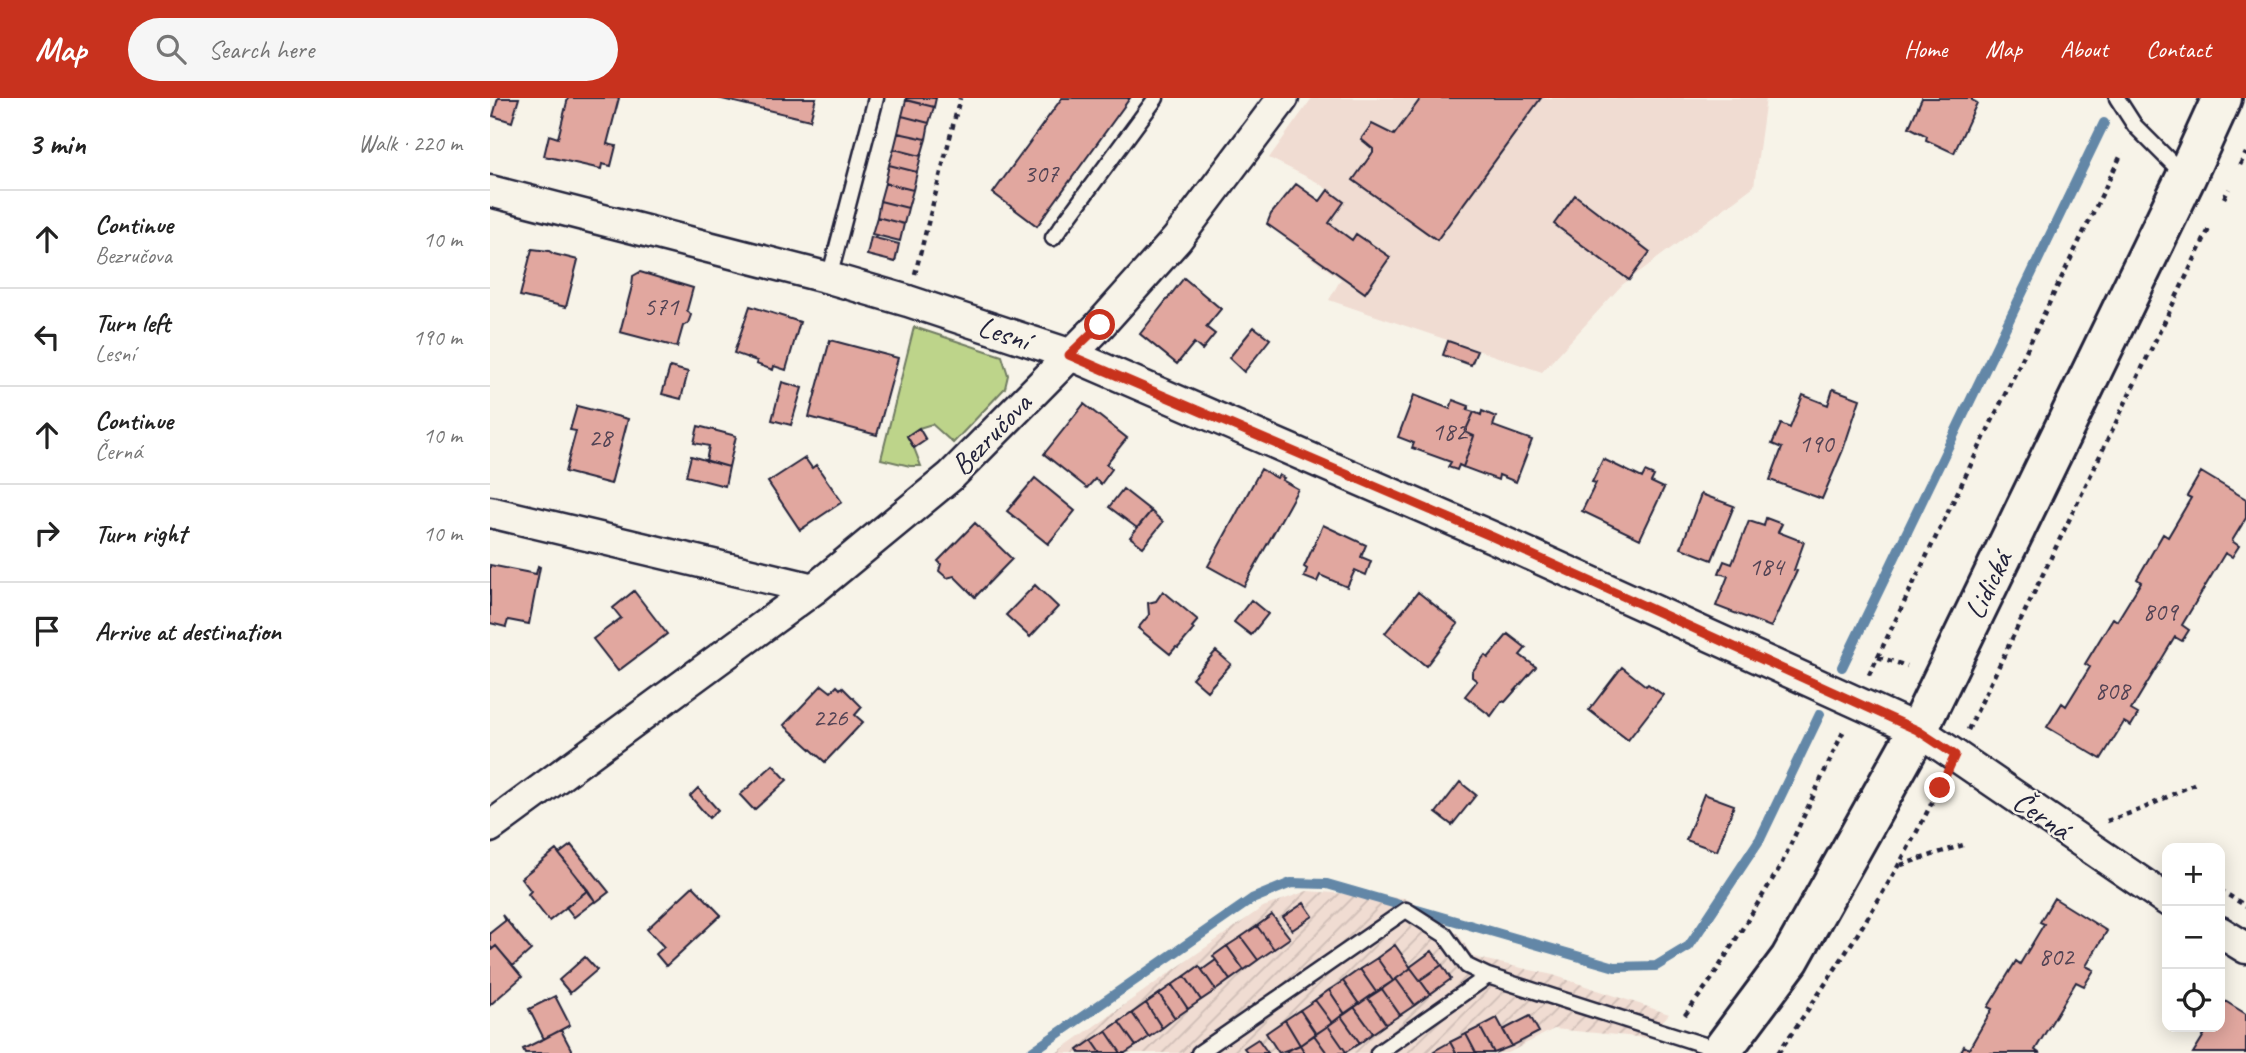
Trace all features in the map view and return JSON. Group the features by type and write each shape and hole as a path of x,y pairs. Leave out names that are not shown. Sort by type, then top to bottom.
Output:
{"street":[{"name":"Bezručova","path":"490,827 814,589 951,476 1100,325 1177,239 1283,98"},
{"name":"Lidická","path":"1721,1052 1790,959 1917,730 2222,98"},
{"name":"Lesní","path":"490,191 829,278 1069,355 1493,537 1917,730"},
{"path":"490,512 814,589"},
{"name":"Černá","path":"1917,730 2162,897"},
{"path":"2225,935 2246,948"}],"lane":[{"path":"829,278 876,98"},
{"path":"1054,238 1156,98"},
{"path":"2117,98 2135,127 2186,177"},
{"path":"1199,1053 1406,910 1445,935 1467,966 1488,976 1721,1052"},
{"path":"1378,1053 1488,976"}],"path":[{"path":"908,302 960,98"},
{"path":"1867,680 2122,153"},
{"path":"2240,165 2246,153"},
{"path":"2224,198 2229,189"},
{"path":"1778,1053 1868,918 1914,840 2210,229"},
{"path":"1878,657 1907,666"},
{"path":"1672,1034 1711,980 1780,867 1848,720"},
{"path":"2099,821 2109,821 2142,809 2196,783"},
{"path":"1899,866 1966,844"},
{"path":"2225,893 2246,906"}],"shaded area":[{"path":"1312,98 1766,98 1754,186 1622,285 1542,372 1329,300 1341,279 1304,253 1342,200 1317,182 1269,158"},
{"path":"1307,891 1404,898 1458,934 1473,957 1553,975 1669,1014 1648,1038 1554,1029 1508,1053 1056,1053 1263,907"}],"green space":[{"path":"914,327 1002,356 1008,375 1005,388 953,443 932,424 907,436 921,466 881,459"}],"building":[{"path":"498,98 519,98 512,122 493,116"},
{"path":"568,98 619,98 607,144 616,146 611,166 602,164 601,169 544,156 549,135 558,138"},
{"path":"718,98 816,98 810,120"},
{"path":"906,98 936,98 934,107"},
{"path":"1062,98 1130,98 1037,226 993,193"},
{"path":"1421,98 1541,98 1437,240 1353,180 1373,152 1361,139 1372,124 1394,135"},
{"path":"1922,98 1972,98 1977,103 1954,153 1926,140 1927,136 1909,127"},
{"path":"906,100 934,107 929,123 902,116"},
{"path":"902,116 929,123 926,139 898,133"},
{"path":"898,133 926,139 921,156 894,149"},
{"path":"894,149 921,156 917,172 889,165"},
{"path":"889,165 917,172 913,190 885,183"},
{"path":"885,183 913,190 908,208 880,201"},
{"path":"1296,184 1320,201 1328,190 1344,202 1329,223 1352,240 1356,234 1390,257 1365,293 1267,224 1271,214"},
{"path":"1575,195 1650,252 1629,280 1554,224"},
{"path":"880,201 908,208 904,224 877,217"},
{"path":"877,217 904,224 900,241 872,234"},
{"path":"871,237 899,244 895,262 867,255"},
{"path":"532,249 578,260 566,307 520,296"},
{"path":"640,272 693,288 687,310 691,315 688,323 683,326 677,347 620,332 633,276"},
{"path":"1184,278 1221,309 1206,327 1215,334 1202,350 1194,343 1177,364 1140,334"},
{"path":"750,306 800,322 786,370 774,366 773,370 734,353"},
{"path":"1254,327 1270,339 1244,372 1229,358"},
{"path":"830,340 898,358 877,435 809,417"},
{"path":"1448,341 1477,351 1471,365 1443,355"},
{"path":"670,367 688,372 681,399 662,394"},
{"path":"782,382 802,388 791,425 772,420"},
{"path":"1833,389 1860,399 1843,450 1822,499 1770,480 1782,448 1772,444 1781,424 1790,428 1803,395 1828,405"},
{"path":"1414,395 1450,409 1453,400 1469,406 1467,410 1474,412 1465,432 1474,436 1463,467 1459,465 1457,470 1448,467 1451,462 1412,448 1414,443 1398,437"},
{"path":"1084,404 1127,438 1106,464 1112,469 1101,484 1095,479 1087,488 1044,454"},
{"path":"577,406 628,419 611,484 565,472 576,431 570,430"},
{"path":"1482,411 1496,417 1493,426 1532,440 1516,482 1499,475 1498,480 1463,467 1474,436 1465,432 1474,412 1481,415"},
{"path":"698,426 736,436 729,467 706,461 709,446 694,443"},
{"path":"919,428 926,440 914,448 907,436"},
{"path":"691,456 729,467 725,486 686,476"},
{"path":"805,458 812,468 816,465 842,502 800,530 768,482"},
{"path":"1603,459 1642,478 1645,472 1654,476 1651,482 1664,488 1640,539 1582,511 1596,483 1592,482"},
{"path":"1261,469 1277,478 1279,475 1284,478 1282,480 1298,489 1244,586 1208,566"},
{"path":"2201,472 2246,499 2246,518 2232,541 2239,546 2232,557 2225,553 2182,625 2189,630 2182,641 2175,637 2131,710 2138,714 2131,726 2124,722 2101,759 2047,727 2062,703 2066,706 2090,667 2085,664 2113,618 2117,621 2141,582 2137,579 2163,534 2168,537 2191,498 2187,496"},
{"path":"1035,478 1075,511 1048,544 1007,511"},
{"path":"1123,489 1151,511 1137,528 1109,507"},
{"path":"1701,494 1734,506 1712,560 1681,548"},
{"path":"1151,511 1163,522 1143,547 1130,537"},
{"path":"1766,518 1782,524 1778,532 1804,542 1794,570 1797,571 1771,627 1716,606 1728,576 1719,573 1724,561 1732,564 1749,521 1764,526"},
{"path":"975,523 1012,559 975,597 954,576 947,578 939,571 941,564 938,561"},
{"path":"1323,525 1366,545 1361,557 1371,561 1366,575 1355,570 1347,587 1320,575 1317,582 1304,577 1307,569 1304,567"},
{"path":"490,565 536,574 538,566 540,567 529,624 508,620 506,627 490,623"},
{"path":"1035,585 1058,607 1030,637 1006,615"},
{"path":"634,591 667,634 618,671 593,639 621,618 613,608"},
{"path":"1163,591 1198,620 1192,627 1194,629 1170,654 1138,628 1149,615 1148,603 1156,601"},
{"path":"1418,592 1458,624 1426,666 1385,633"},
{"path":"1251,600 1268,614 1251,635 1234,622"},
{"path":"1508,634 1526,648 1520,655 1536,667 1491,716 1465,696 1477,681 1472,677 1472,672 1485,655 1488,658"},
{"path":"1216,651 1231,664 1207,691 1192,678"},
{"path":"1622,667 1646,686 1648,684 1663,695 1628,740 1589,710"},
{"path":"822,685 831,692 837,686 840,689 842,687 862,707 855,715 863,722 825,762 784,725"},
{"path":"773,765 787,780 754,810 740,795"},
{"path":"1460,782 1476,795 1452,825 1436,813"},
{"path":"698,788 718,810 709,818 690,796"},
{"path":"1704,794 1734,805 1717,851 1686,840"},
{"path":"571,845 609,892 596,902 559,854"},
{"path":"556,850 588,890 549,921 528,894 531,891 521,878"},
{"path":"693,886 721,915 666,966 656,954 664,947 647,929"},
{"path":"588,890 595,901 574,917 566,907"},
{"path":"2054,898 2107,931 2086,966 2094,970 2084,986 2076,982 2035,1050 2039,1053 1960,1053 1964,1046 1969,1049 1992,1009 1988,1007 2016,961 2020,964 2044,924 2040,922"},
{"path":"1304,903 1313,916 1292,930 1283,917"},
{"path":"502,915 531,950 513,966 496,946 492,949 490,946 490,933 505,921"},
{"path":"1272,915 1290,938 1274,949 1257,926"},
{"path":"1257,926 1274,949 1258,960 1241,937"},
{"path":"1241,937 1258,960 1244,970 1227,946"},
{"path":"1395,945 1411,968 1393,981 1377,958"},
{"path":"496,946 522,977 490,1005 490,951"},
{"path":"1227,946 1244,970 1230,980 1213,956"},
{"path":"1432,951 1442,965 1420,980 1410,967"},
{"path":"585,957 597,970 570,993 559,980"},
{"path":"1377,958 1393,981 1376,992 1360,969"},
{"path":"1216,960 1230,980 1216,990 1202,970"},
{"path":"1442,965 1451,979 1430,994 1420,980"},
{"path":"1199,966 1216,990 1201,1000 1185,976"},
{"path":"1411,968 1430,994 1415,1005 1396,979"},
{"path":"1360,969 1376,992 1359,1004 1343,981"},
{"path":"1185,976 1201,1000 1188,1009 1172,985"},
{"path":"1396,979 1415,1005 1400,1015 1382,989"},
{"path":"1343,981 1359,1004 1345,1014 1329,990"},
{"path":"1172,985 1188,1009 1175,1018 1159,994"},
{"path":"1382,989 1400,1015 1386,1024 1368,998"},
{"path":"1329,990 1345,1014 1332,1023 1315,1000"},
{"path":"1159,994 1175,1018 1162,1028 1146,1003"},
{"path":"555,996 570,1025 544,1039 529,1009"},
{"path":"1368,998 1386,1024 1373,1033 1354,1007"},
{"path":"1315,1000 1332,1023 1316,1034 1300,1010"},
{"path":"2225,1001 2246,1014 2246,1053 2193,1053 2206,1032 2225,1032"},
{"path":"1146,1003 1162,1028 1149,1037 1132,1013"},
{"path":"1354,1007 1373,1033 1360,1043 1341,1016"},
{"path":"1300,1010 1316,1034 1300,1045 1285,1020"},
{"path":"1132,1013 1149,1037 1136,1046 1119,1022"},
{"path":"1341,1016 1360,1043 1346,1052 1328,1026"},
{"path":"1530,1016 1539,1032 1512,1046 1503,1030"},
{"path":"1497,1018 1512,1046 1494,1053 1480,1027"},
{"path":"1285,1020 1300,1045 1279,1053 1266,1033"},
{"path":"1119,1022 1136,1046 1125,1053 1121,1053 1106,1031"},
{"path":"1328,1026 1346,1052 1327,1053 1314,1035"},
{"path":"1480,1027 1494,1053 1476,1053 1466,1034"},
{"path":"561,1030 573,1053 525,1053 523,1049"},
{"path":"1106,1031 1121,1053 1101,1053 1092,1040"},
{"path":"1466,1034 1476,1053 1456,1053 1450,1042"},
{"path":"1314,1035 1327,1053 1305,1053 1300,1045"},
{"path":"1258,1039 1268,1053 1248,1053 1244,1048"},
{"path":"1092,1040 1101,1053 1080,1053 1078,1050"},
{"path":"1450,1042 1456,1053 1434,1051"},
{"path":"1300,1045 1305,1053 1286,1051"}],"waterway":[{"path":"1842,667 2104,123"},
{"path":"1030,1053 1252,899 1291,883 1327,884 1615,967 1656,966 1689,946 1760,839 1820,714"}],"route":[{"path":"1100,325 1069,355 1493,537 1917,730 1955,755 1940,788"}]}
